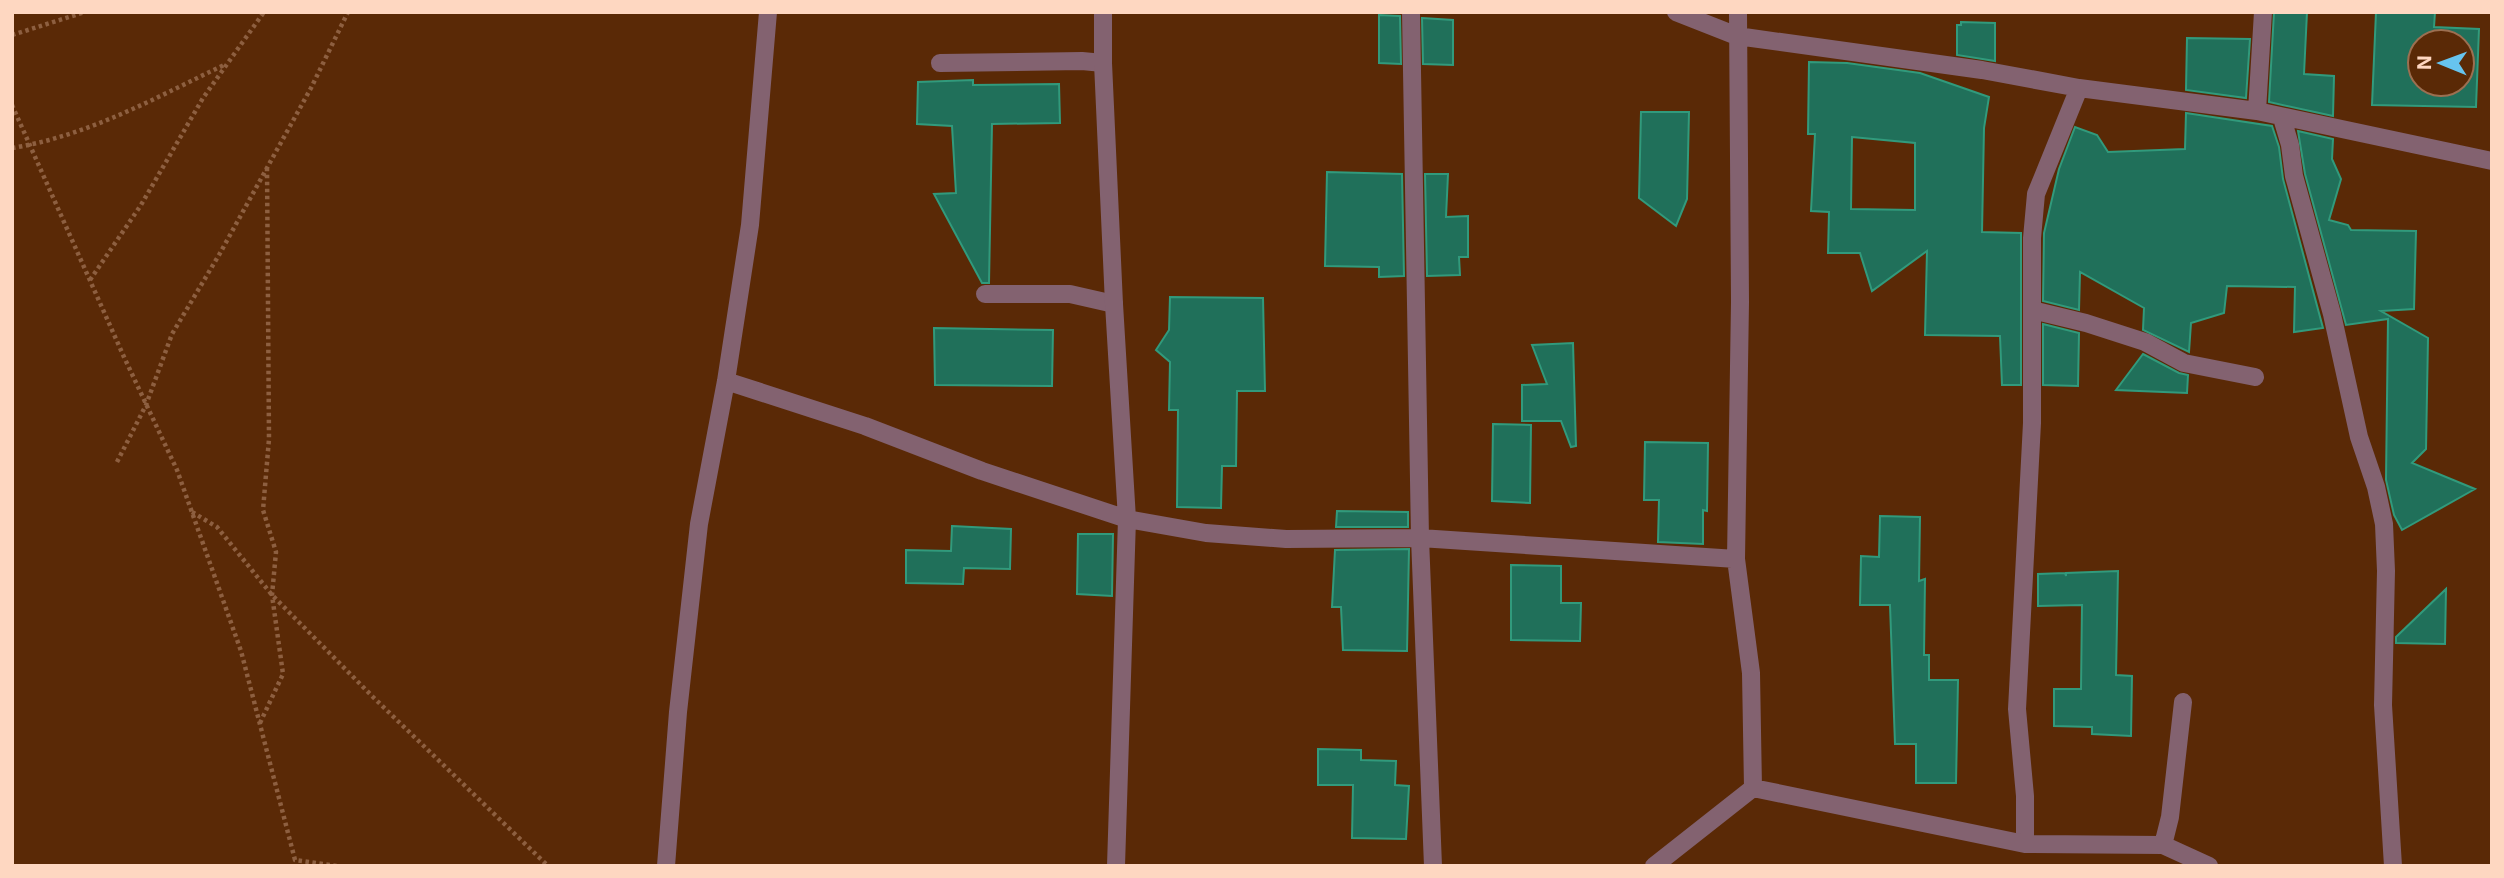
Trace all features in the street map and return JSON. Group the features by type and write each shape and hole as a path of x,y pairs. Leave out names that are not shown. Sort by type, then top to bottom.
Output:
{"street":[{"path":"666,866 678,712 699,524 726,381 750,225 768,12"},
{"path":"1103,12 1114,304 1127,519 1116,866"},
{"path":"1411,12 1420,538 1433,866"},
{"path":"1676,12 1737,36 1982,70 2079,88 2257,111 2492,161"},
{"path":"1738,12 1740,302 1736,559 1751,673 1753,788"},
{"path":"2257,111 2263,12"},
{"path":"940,63 1103,63"},
{"path":"2025,844 2025,796 2017,709 2032,424 2032,238 2036,194 2079,88"},
{"path":"2282,118 2290,145 2294,176 2332,314 2359,437 2376,487 2384,524 2386,571 2383,705 2393,866"},
{"path":"985,294 1070,294 1114,304"},
{"path":"2032,310 2086,323 2145,342 2184,363 2255,377"},
{"path":"726,381 865,426 982,471 1127,519 1206,533 1286,539 1420,538 1736,559"},
{"path":"2163,845 2170,817 2183,702"},
{"path":"1654,866 1753,788 2025,844 2163,845 2209,866"}],"path":[{"path":"12,34 85,12"},
{"path":"90,280 141,205 203,98 264,12"},
{"path":"117,462 146,405 172,334 311,88 348,12"},
{"path":"12,148 30,145 115,118 229,62"},
{"path":"12,105 177,470 241,652 295,860 337,866"},
{"path":"260,724 282,674 272,595 276,552 263,510 269,439 267,166"},
{"path":"192,511 217,527 272,595 548,866"}],"building":[{"path":"2274,12 2307,12 2304,74 2334,76 2333,116 2269,102"},
{"path":"2376,12 2435,12 2434,27 2456,28 2406,28 2406,98 2476,98 2476,29 2479,29 2476,107 2372,105"},
{"path":"1379,15 1400,16 1401,64 1379,63"},
{"path":"1422,18 1453,20 1453,65 1423,64"},
{"path":"1961,22 1995,23 1995,61 1957,55 1957,25 1961,25"},
{"path":"2187,38 2250,39 2246,98 2186,90"},
{"path":"1809,62 1847,63 1920,73 1989,97 1984,128 1982,232 2021,233 2021,385 2002,385 2000,336 1925,335 1927,251 1872,291 1860,253 1828,253 1829,212 1811,211 1815,134 1808,134","holes":["1852,137 1915,143 1915,210 1851,209"]},
{"path":"973,80 973,85 1059,84 1060,123 992,124 989,283 982,283 934,194 956,193 952,126 917,124 918,82"},
{"path":"1641,112 1689,112 1687,199 1676,226 1639,198"},
{"path":"2186,113 2272,126 2279,147 2283,179 2323,328 2294,332 2295,287 2227,286 2224,313 2191,323 2189,352 2143,330 2144,308 2080,272 2079,310 2043,301 2044,233 2059,169 2075,127 2097,135 2108,152 2185,149"},
{"path":"2298,131 2333,139 2332,159 2341,179 2329,220 2348,225 2351,230 2416,231 2414,309 2381,311 2428,338 2426,449 2412,463 2475,489 2402,530 2394,515 2386,480 2388,319 2346,325 2305,174"},
{"path":"1327,172 1402,174 1404,276 1379,277 1379,267 1325,266"},
{"path":"1425,174 1448,174 1446,217 1468,216 1468,257 1459,257 1460,275 1427,276"},
{"path":"1170,297 1263,298 1265,391 1237,391 1236,466 1222,466 1221,508 1177,507 1178,410 1169,410 1170,362 1156,350 1169,330"},
{"path":"2043,324 2079,333 2078,386 2043,385"},
{"path":"934,328 1053,330 1052,386 935,385"},
{"path":"1573,343 1576,446 1571,447 1561,421 1522,421 1522,385 1547,384 1532,345"},
{"path":"2143,354 2188,375 2187,393 2116,390"},
{"path":"1493,424 1531,425 1530,503 1492,501"},
{"path":"1645,442 1708,443 1707,511 1703,510 1703,544 1658,542 1659,500 1644,500"},
{"path":"1337,511 1408,512 1408,527 1336,527"},
{"path":"1880,516 1920,517 1919,581 1925,579 1924,655 1929,655 1929,680 1958,680 1956,783 1916,783 1916,744 1895,744 1890,605 1860,605 1861,556 1879,557"},
{"path":"952,526 1011,529 1010,569 964,568 963,584 906,583 906,550 951,551"},
{"path":"1078,534 1113,534 1112,596 1077,594"},
{"path":"1409,549 1407,651 1343,650 1341,607 1332,607 1335,550"},
{"path":"1511,565 1561,566 1561,603 1581,603 1580,641 1511,640"},
{"path":"2118,571 2116,675 2132,676 2131,736 2092,734 2092,727 2054,726 2054,689 2081,689 2082,605 2038,606 2038,574 2065,573 2066,576 2066,573"},
{"path":"2446,589 2445,644 2396,643 2396,637"},
{"path":"1318,749 1361,750 1361,760 1396,761 1395,785 1409,786 1406,839 1352,838 1353,785 1318,785"}]}
